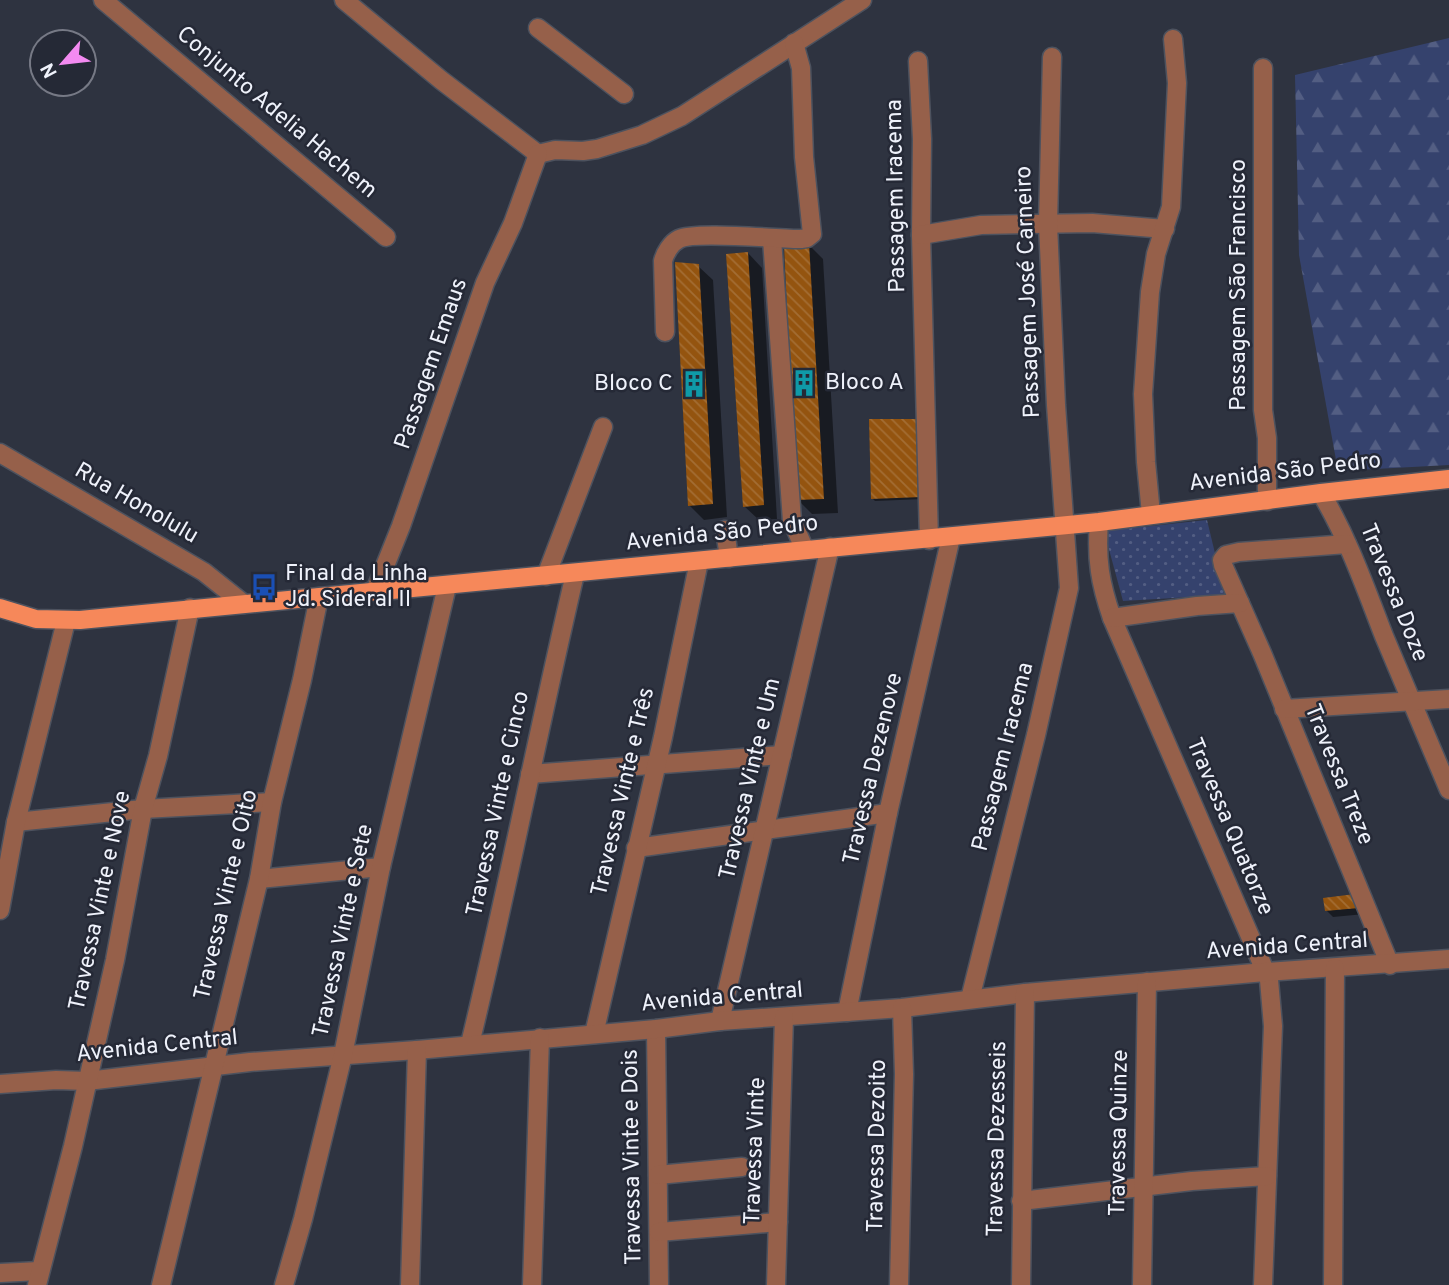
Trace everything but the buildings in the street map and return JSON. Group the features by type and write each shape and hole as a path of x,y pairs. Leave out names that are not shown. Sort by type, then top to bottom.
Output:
{"main road":[{"name":"Avenida São Pedro","path":"0,608 36,619 66,621 575,574 830,547 929,540 1449,480"}],"street":[{"name":"Conjunto Adelia Hachem","path":"103,0 386,237"},
{"path":"344,0 441,80 538,154 555,150 597,149 642,135 700,106 862,0"},
{"path":"538,29 624,94"},
{"path":"1151,514 1144,427 1146,335 1153,272 1166,229 1173,188 1177,83 1173,39"},
{"path":"665,332 663,261 676,241 691,236 807,238 813,230 804,157 801,68 794,43"},
{"name":"Passagem José Carneiro","path":"1052,57 1048,224 1056,405 1065,524"},
{"name":"Passagem Iracema","path":"918,61 922,139 921,235 929,540"},
{"name":"Passagem São Francisco","path":"1263,68 1263,410 1267,438 1267,501"},
{"name":"Passagem Emaus","path":"375,591 401,526 485,283 513,223 538,154"},
{"path":"921,235 981,225 1092,223 1166,229"},
{"path":"772,239 792,521 804,550"},
{"path":"546,576 603,427"},
{"name":"Rua Honolulu","path":"0,453 204,572 244,604"},
{"name":"Travessa Doze","path":"1321,493 1347,544 1411,702 1447,779"},
{"name":"Travessa Quatorze","path":"1099,522 1098,565 1101,586 1112,618 1265,972 1271,992 1273,1026 1263,1285"},
{"name":"Passagem Iracema","path":"970,999 1036,735 1069,588 1065,524"},
{"path":"725,530 729,558"},
{"name":"Travessa Dezenove","path":"847,1012 888,813 951,537"},
{"name":"Travessa Treze","path":"1347,544 1239,552 1226,555 1223,565 1390,965"},
{"name":"Travessa Vinte e Um","path":"720,1021 830,547"},
{"name":"Travessa Vinte e Três","path":"594,1034 699,561"},
{"name":"Travessa Vinte e Cinco","path":"470,1044 500,920 575,574"},
{"path":"1069,588 1085,584 1101,586"},
{"name":"Travessa Vinte e Sete","path":"284,1285 343,1055 381,867 447,586"},
{"name":"Travessa Vinte e Oito","path":"161,1285 259,879 272,802 319,597"},
{"path":"1112,618 1240,603"},
{"name":"Travessa Vinte e Nove","path":"38,1278 73,1146 115,960 144,809 190,608"},
{"path":"0,910 16,822 66,621"},
{"path":"1284,709 1449,699"},
{"path":"530,774 782,755"},
{"path":"16,822 144,809 272,802"},
{"path":"636,848 888,813"},
{"path":"259,879 381,867"},
{"name":"Avenida Central","path":"0,1084 87,1081 250,1062 902,1008 1147,982 1449,959"},
{"path":"1333,1285 1335,968"},
{"name":"Travessa Quinze","path":"1142,1285 1147,982"},
{"name":"Travessa Dezesseis","path":"1021,1285 1025,993"},
{"name":"Travessa Dezoito","path":"900,1285 905,1074 902,1008"},
{"name":"Travessa Vinte","path":"776,1285 784,1017"},
{"name":"Travessa Vinte e Dois","path":"656,1029 659,1285"},
{"path":"532,1285 540,1038"},
{"path":"410,1285 417,1050"},
{"path":"658,1175 742,1167"},
{"path":"1021,1201 1267,1176"},
{"path":"659,1231 778,1222"},
{"path":"0,1273 38,1278"}],"green space":[{"path":"1449,38 1449,465 1338,471 1299,255 1295,75"},
{"path":"1207,520 1225,595 1123,601 1104,531"}],"place":[{"name":"Bloco A","path":"804,383"},
{"name":"Bloco C","path":"694,384"},
{"name":"Final da Linha Jd. Sideral II","path":"264,587"}]}
